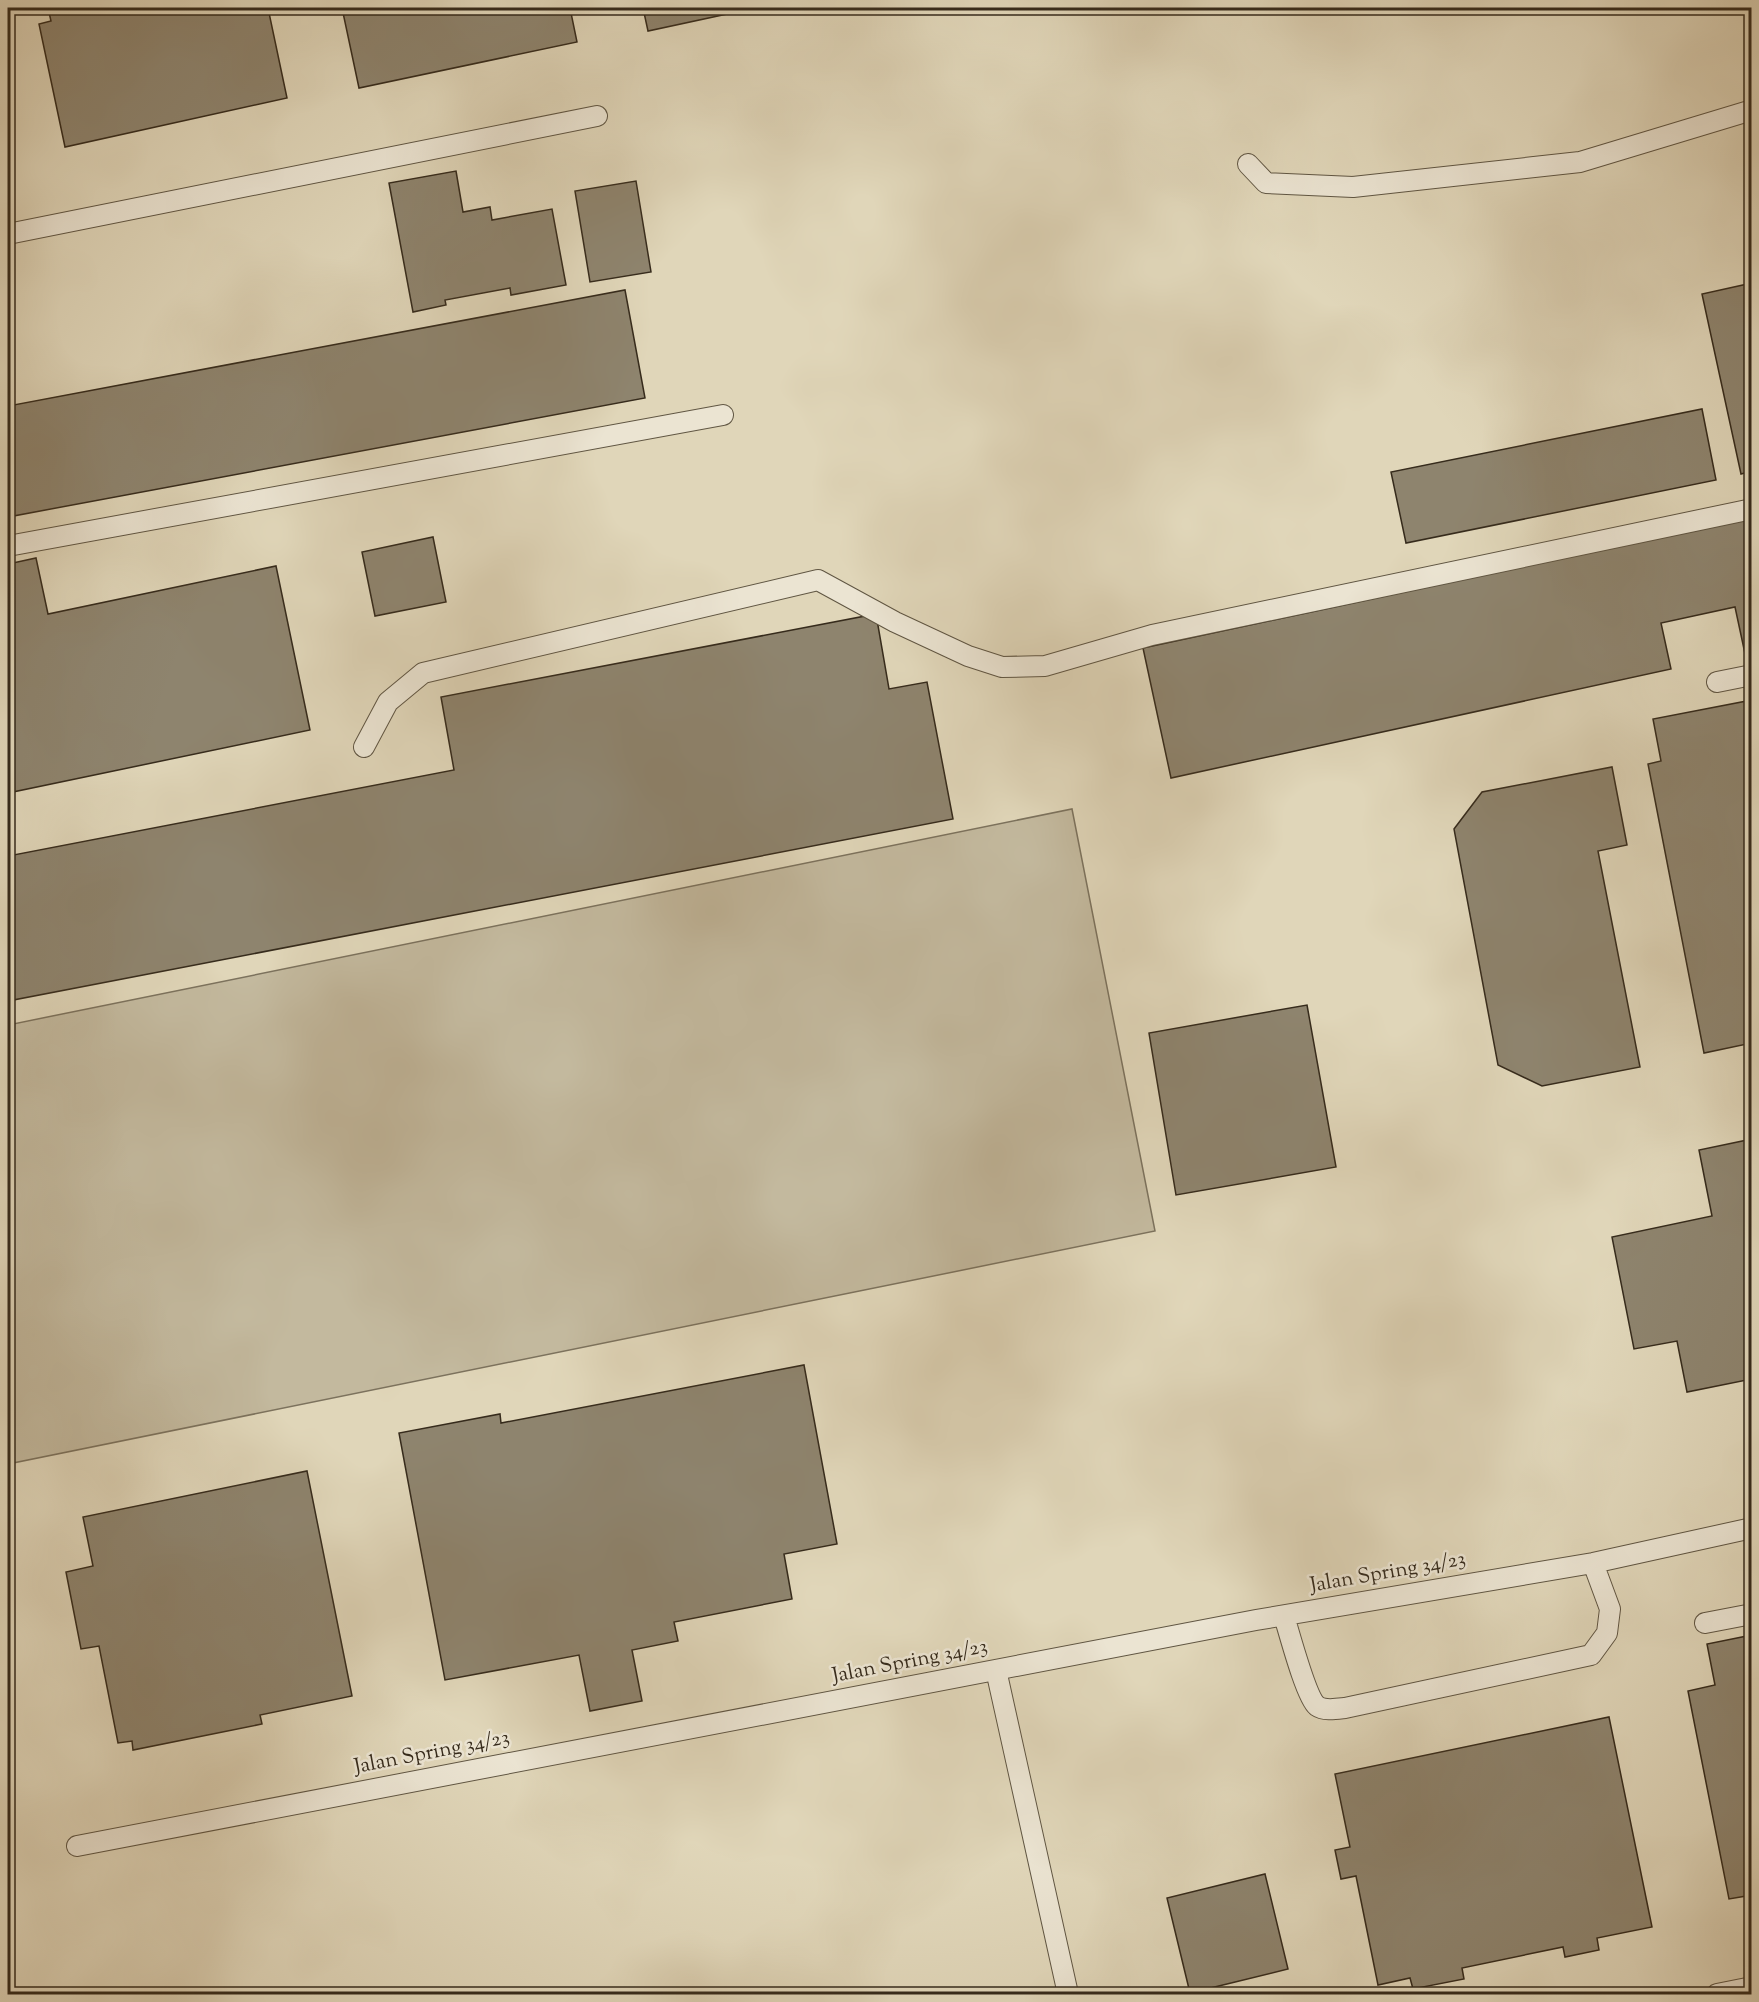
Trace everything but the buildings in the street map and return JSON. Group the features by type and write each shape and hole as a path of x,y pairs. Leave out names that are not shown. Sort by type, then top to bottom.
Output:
{"lane":[{"path":"1248,164 1266,183 1364,186 1580,162 1752,110"},
{"path":"8,234 597,116"},
{"path":"8,546 723,416"},
{"path":"364,747 388,702 423,673 818,580 895,622 968,656 1002,668 1045,666 1152,635 1752,509"},
{"path":"1717,682 1752,675"},
{"name":"Jalan Spring 34/23","path":"77,1846 1284,1616 1593,1563 1752,1528"},
{"path":"1284,1616 1309,1694 1317,1706 1329,1710 1345,1708 1591,1655 1607,1633 1610,1609 1593,1563"},
{"path":"1705,1623 1752,1614"},
{"path":"996,1670 1068,1995"},
{"path":"1717,1995 1752,1987"}],"shaded area":[{"path":"1072,809 1155,1231 8,1464 8,1025"}]}
